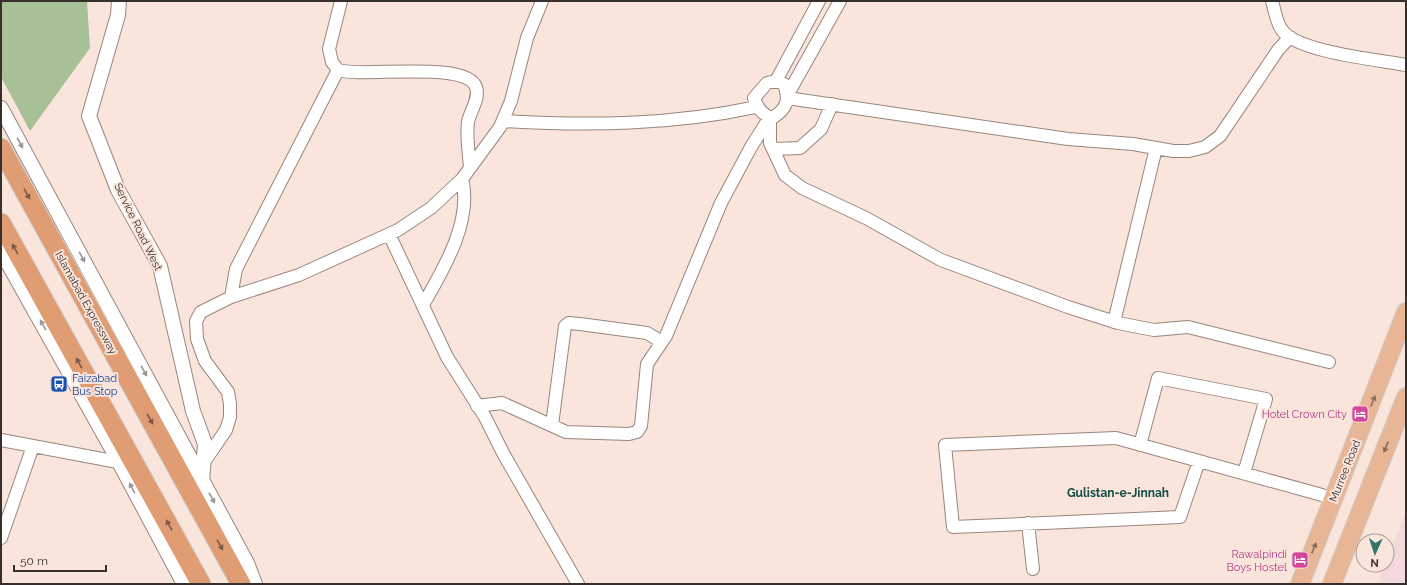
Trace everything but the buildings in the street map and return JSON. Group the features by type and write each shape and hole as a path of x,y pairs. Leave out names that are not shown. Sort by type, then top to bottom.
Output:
{"highway":[{"name":"Islamabad Expressway","path":"1,148 241,584"},
{"path":"1,223 201,584"}],"main road":[{"name":"Murree Road","path":"1300,584 1383,375 1406,312"},
{"path":"1383,375 1406,323"},
{"path":"1332,584 1406,397"}],"street":[{"name":"Service Road West","path":"118,1 118,15 89,116 118,190 160,266 194,411 205,444 202,481"},
{"path":"341,1 329,49 332,62 338,70 351,72 414,71 461,76 473,82 476,88 475,105 468,121 467,136 470,168"},
{"path":"204,462 226,430 230,417 230,404 228,392 205,360 197,339 196,321 201,312 231,297 300,275 398,230 431,208 462,179 503,121 511,101 527,38 542,1"},
{"path":"776,81 819,1"},
{"path":"787,96 784,84 776,81 766,83 754,98 756,107 770,117 772,118 782,113 787,96 840,1"},
{"path":"1272,1 1282,32 1315,49 1406,64"},
{"path":"787,96 1068,139 1133,144 1174,151 1189,151 1205,147 1220,136 1278,50 1290,37"},
{"path":"231,297 236,270 338,70"},
{"path":"773,149 800,148 821,129 832,104"},
{"path":"503,121 538,123 643,122 696,118 756,107"},
{"path":"1,108 247,563 255,584"},
{"path":"770,117 770,143 785,175 802,188 866,218 941,260 1068,307 1114,322 1154,330 1188,327 1329,362"},
{"path":"477,406 502,403 566,432 629,434 637,432 641,426 647,364 662,342 696,265 721,203 751,146 770,117"},
{"path":"1114,322 1156,148"},
{"path":"423,305 458,234 465,189 462,179"},
{"path":"388,234 447,357 477,406 578,584"},
{"path":"1,251 184,584"},
{"path":"552,425 565,326 569,323 647,333 662,342"},
{"path":"1140,445 1158,378 1266,399 1244,473"},
{"path":"1199,461 1180,517 953,527 945,445 1116,438 1244,473 1333,500"},
{"path":"1,440 118,462"},
{"path":"1,538 33,446"},
{"path":"1028,524 1033,569"}],"shaded area":[{"path":"1406,510 1406,584 1378,584 1382,573 1395,573 1395,539"}],"green space":[{"path":"1,1 87,1 90,48 30,131 1,77"}],"place":[{"name":"Faizabad Bus Stop","path":"59,384"},
{"name":"Hotel Crown City","path":"1360,414"},
{"name":"Rawalpindi Boys Hostel","path":"1300,560"}],"district":[{"name":"Gulistan-e-Jinnah","path":"1118,493"}]}
